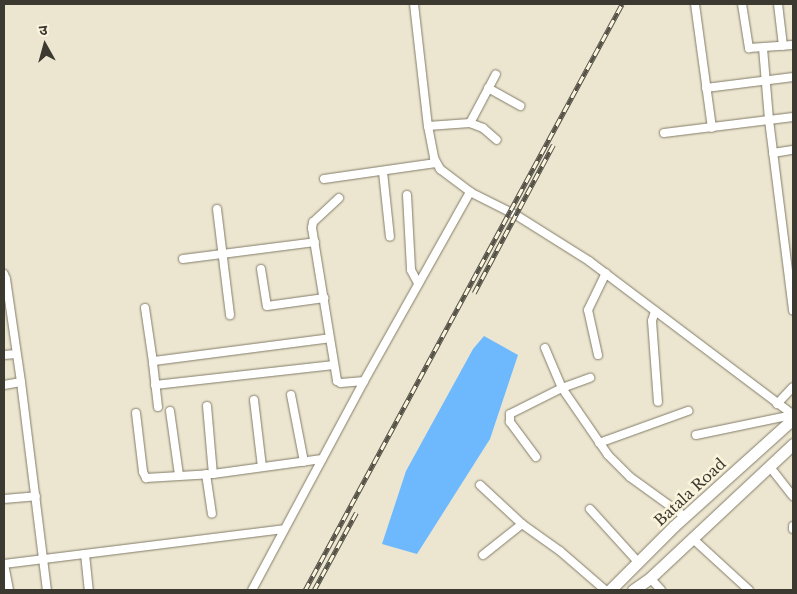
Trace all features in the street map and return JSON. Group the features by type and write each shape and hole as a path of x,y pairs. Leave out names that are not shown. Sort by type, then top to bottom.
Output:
{"main road":[{"name":"Batala Road","path":"610,590 684,516 793,416"},
{"path":"633,590 650,578 793,444"}],"street":[{"path":"414,4 428,126 436,163 440,169 470,192 516,215 606,273 793,416"},
{"path":"695,4 712,128"},
{"path":"742,4 749,48 793,45"},
{"path":"778,4 783,46"},
{"path":"764,48 769,120 793,310"},
{"path":"470,123 496,74"},
{"path":"706,88 793,77"},
{"path":"488,88 520,106"},
{"path":"664,133 793,117"},
{"path":"428,126 470,123 483,128 497,140"},
{"path":"774,153 793,150"},
{"path":"324,179 436,163"},
{"path":"383,172 390,237"},
{"path":"252,590 364,381 470,192"},
{"path":"407,195 412,270 418,283"},
{"path":"339,198 314,222 312,228 334,364 339,383 364,381"},
{"path":"217,209 230,315"},
{"path":"182,259 315,242"},
{"path":"261,269 265,302 268,306 324,298"},
{"path":"598,355 588,310 606,273"},
{"path":"4,274 21,382 47,590"},
{"path":"145,308 158,407"},
{"path":"655,310 652,321 658,402"},
{"path":"153,362 330,338"},
{"path":"545,348 562,388 599,443 630,476 684,516"},
{"path":"4,355 16,354"},
{"path":"155,385 334,364"},
{"path":"536,457 510,422 510,414 562,388 590,378"},
{"path":"4,384 21,382"},
{"path":"777,404 793,387"},
{"path":"291,395 304,462"},
{"path":"254,400 262,467"},
{"path":"207,406 212,514"},
{"path":"170,411 179,475"},
{"path":"599,443 688,411"},
{"path":"136,413 144,477 209,474 322,459"},
{"path":"696,435 793,416"},
{"path":"770,467 793,496"},
{"path":"480,485 522,524 560,551 605,590"},
{"path":"4,499 36,496"},
{"path":"590,509 638,562"},
{"path":"484,555 522,524"},
{"path":"9,590 4,564 284,528"},
{"path":"692,538 749,590"},
{"path":"85,554 89,590"},
{"path":"650,578 661,590"}],"water":[{"path":"484,336 518,355 490,439 417,554 382,544 406,471 473,349"}],"railway":[{"path":"305,590 622,4"},
{"path":"474,293 553,145"},
{"path":"314,590 356,513"}]}
